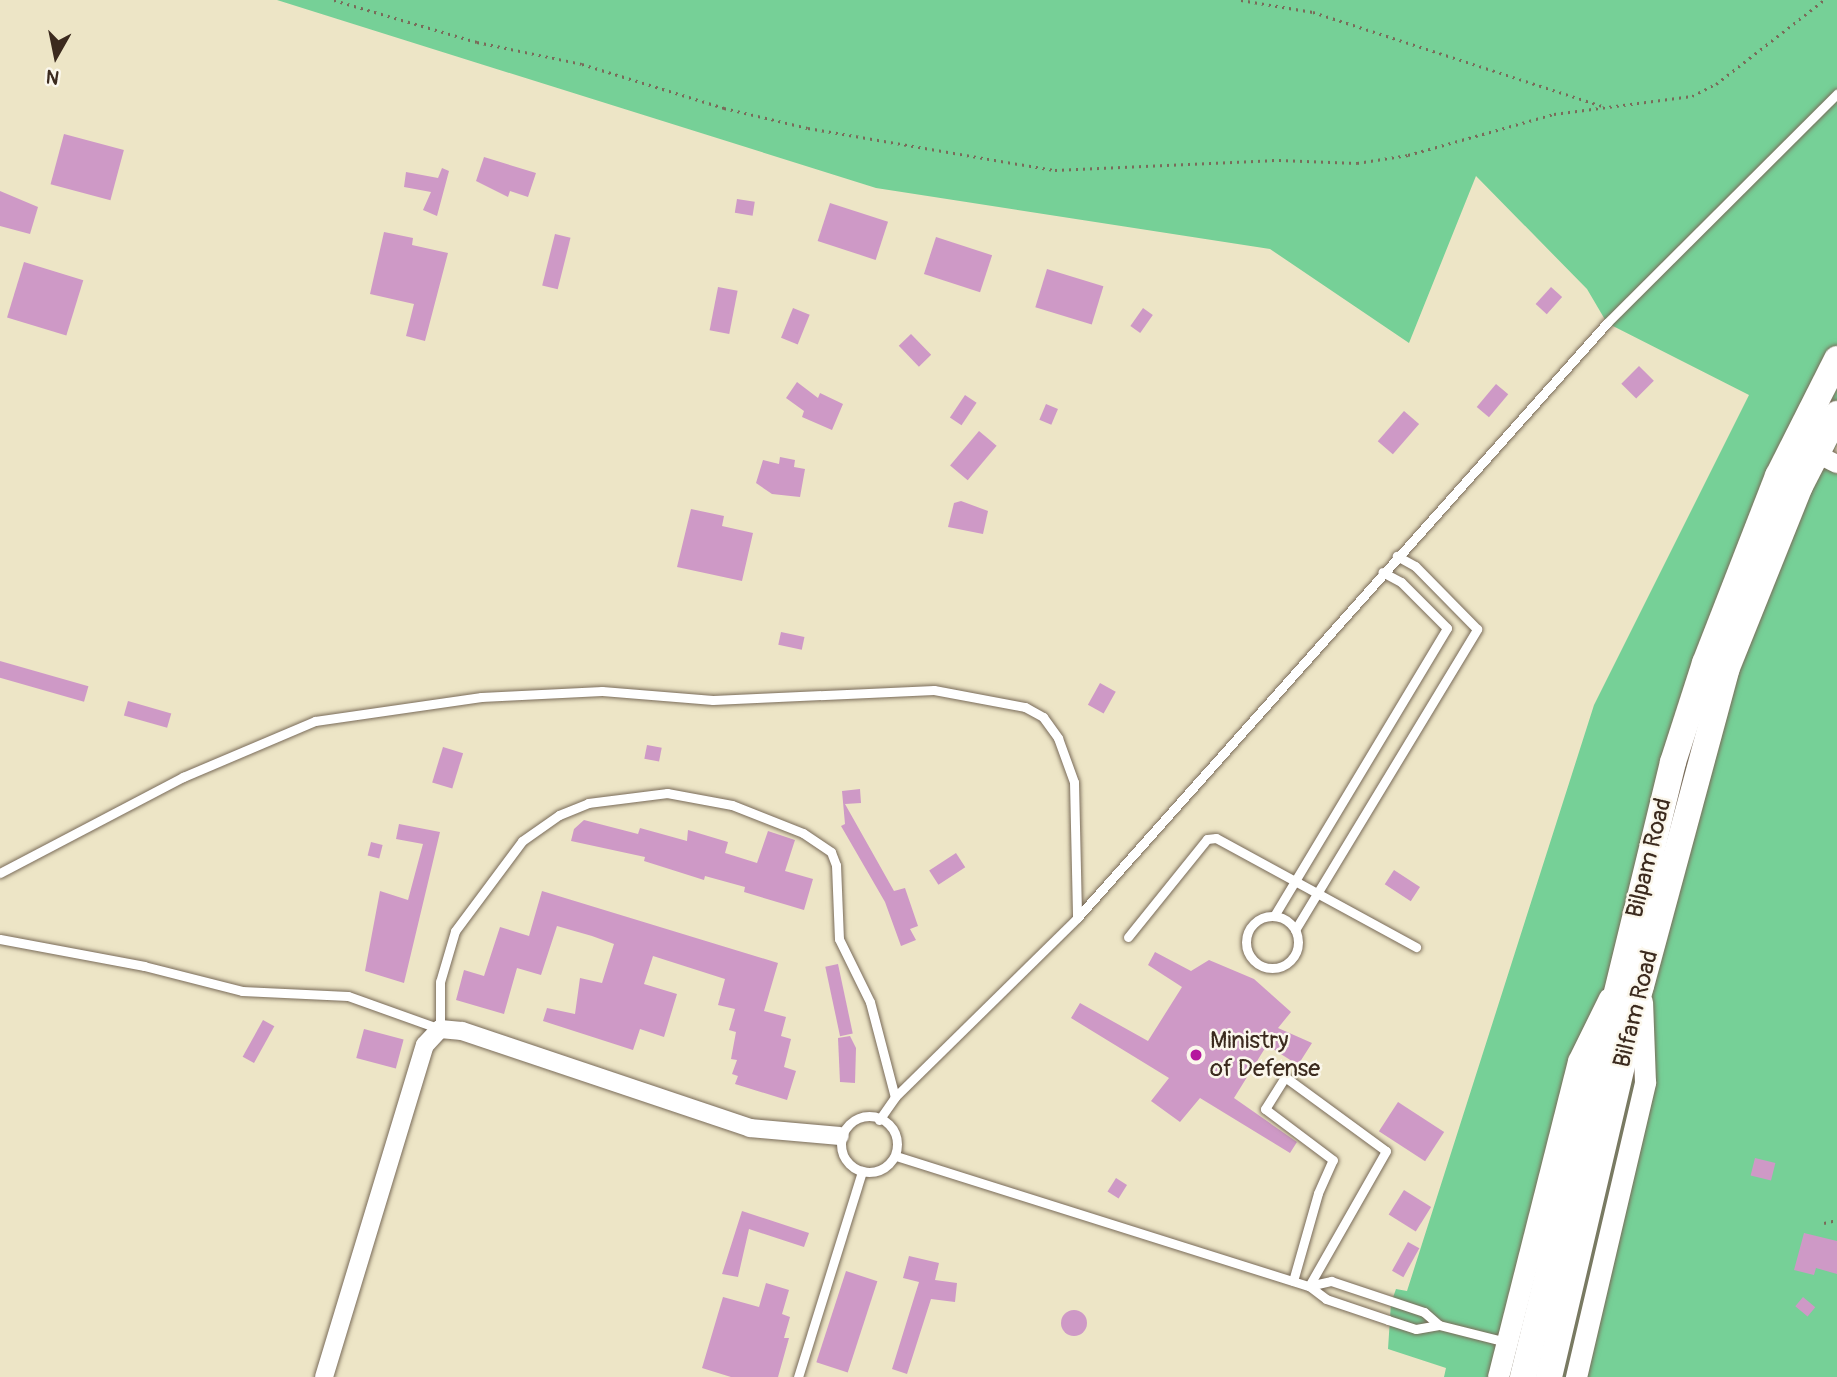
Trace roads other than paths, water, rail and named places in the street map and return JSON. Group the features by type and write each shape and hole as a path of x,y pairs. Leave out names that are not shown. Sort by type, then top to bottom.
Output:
{"main road":[{"name":"Bilpam Road","path":"1523,1377 1558,1365 1673,762 1705,663 1779,476 1837,359"},
{"name":"Bilfam Road","path":"1630,983 1726,670 1827,459 1837,414"}],"street":[{"path":"1498,1377 1577,1061 1630,983"},
{"path":"1558,1365 1645,1082 1630,983"},
{"path":"324,1377 425,1045 440,1029 462,1031 750,1128 840,1136"}],"lane":[{"path":"879,1120 895,1097 1077,918 1382,572 1607,323 1837,94"},
{"path":"1295,930 1274,916 1261,918 1248,930 1246,947 1255,962 1270,968 1287,963 1297,950 1295,930 1477,629 1415,566 1397,556"},
{"path":"1274,916 1447,628 1401,582 1382,572"},
{"path":"0,873 183,777 314,721 481,697 602,691 713,700 933,690 1025,708 1044,716 1058,738 1074,782 1077,918"},
{"path":"0,939 144,966 242,991 348,996 440,1029 440,982 456,931 522,841 553,819 588,803 667,793 732,805 803,833 831,852 836,865 839,939 870,1002 895,1097"},
{"path":"1128,937 1207,839 1227,841 1416,947"},
{"path":"1293,1281 1318,1193 1333,1160 1265,1109 1285,1077 1386,1152 1309,1286"},
{"path":"860,1114 879,1120 897,1131 896,1156 875,1171 862,1171 849,1164 841,1151 840,1136 847,1122 860,1114"},
{"path":"896,1156 1309,1286 1326,1299 1416,1329 1439,1325 1505,1342 1558,1365"},
{"path":"798,1377 862,1171"},
{"path":"1309,1286 1331,1281 1424,1312 1439,1325"}],"place":[{"name":"Ministry of Defense","path":"1196,1055"}]}
